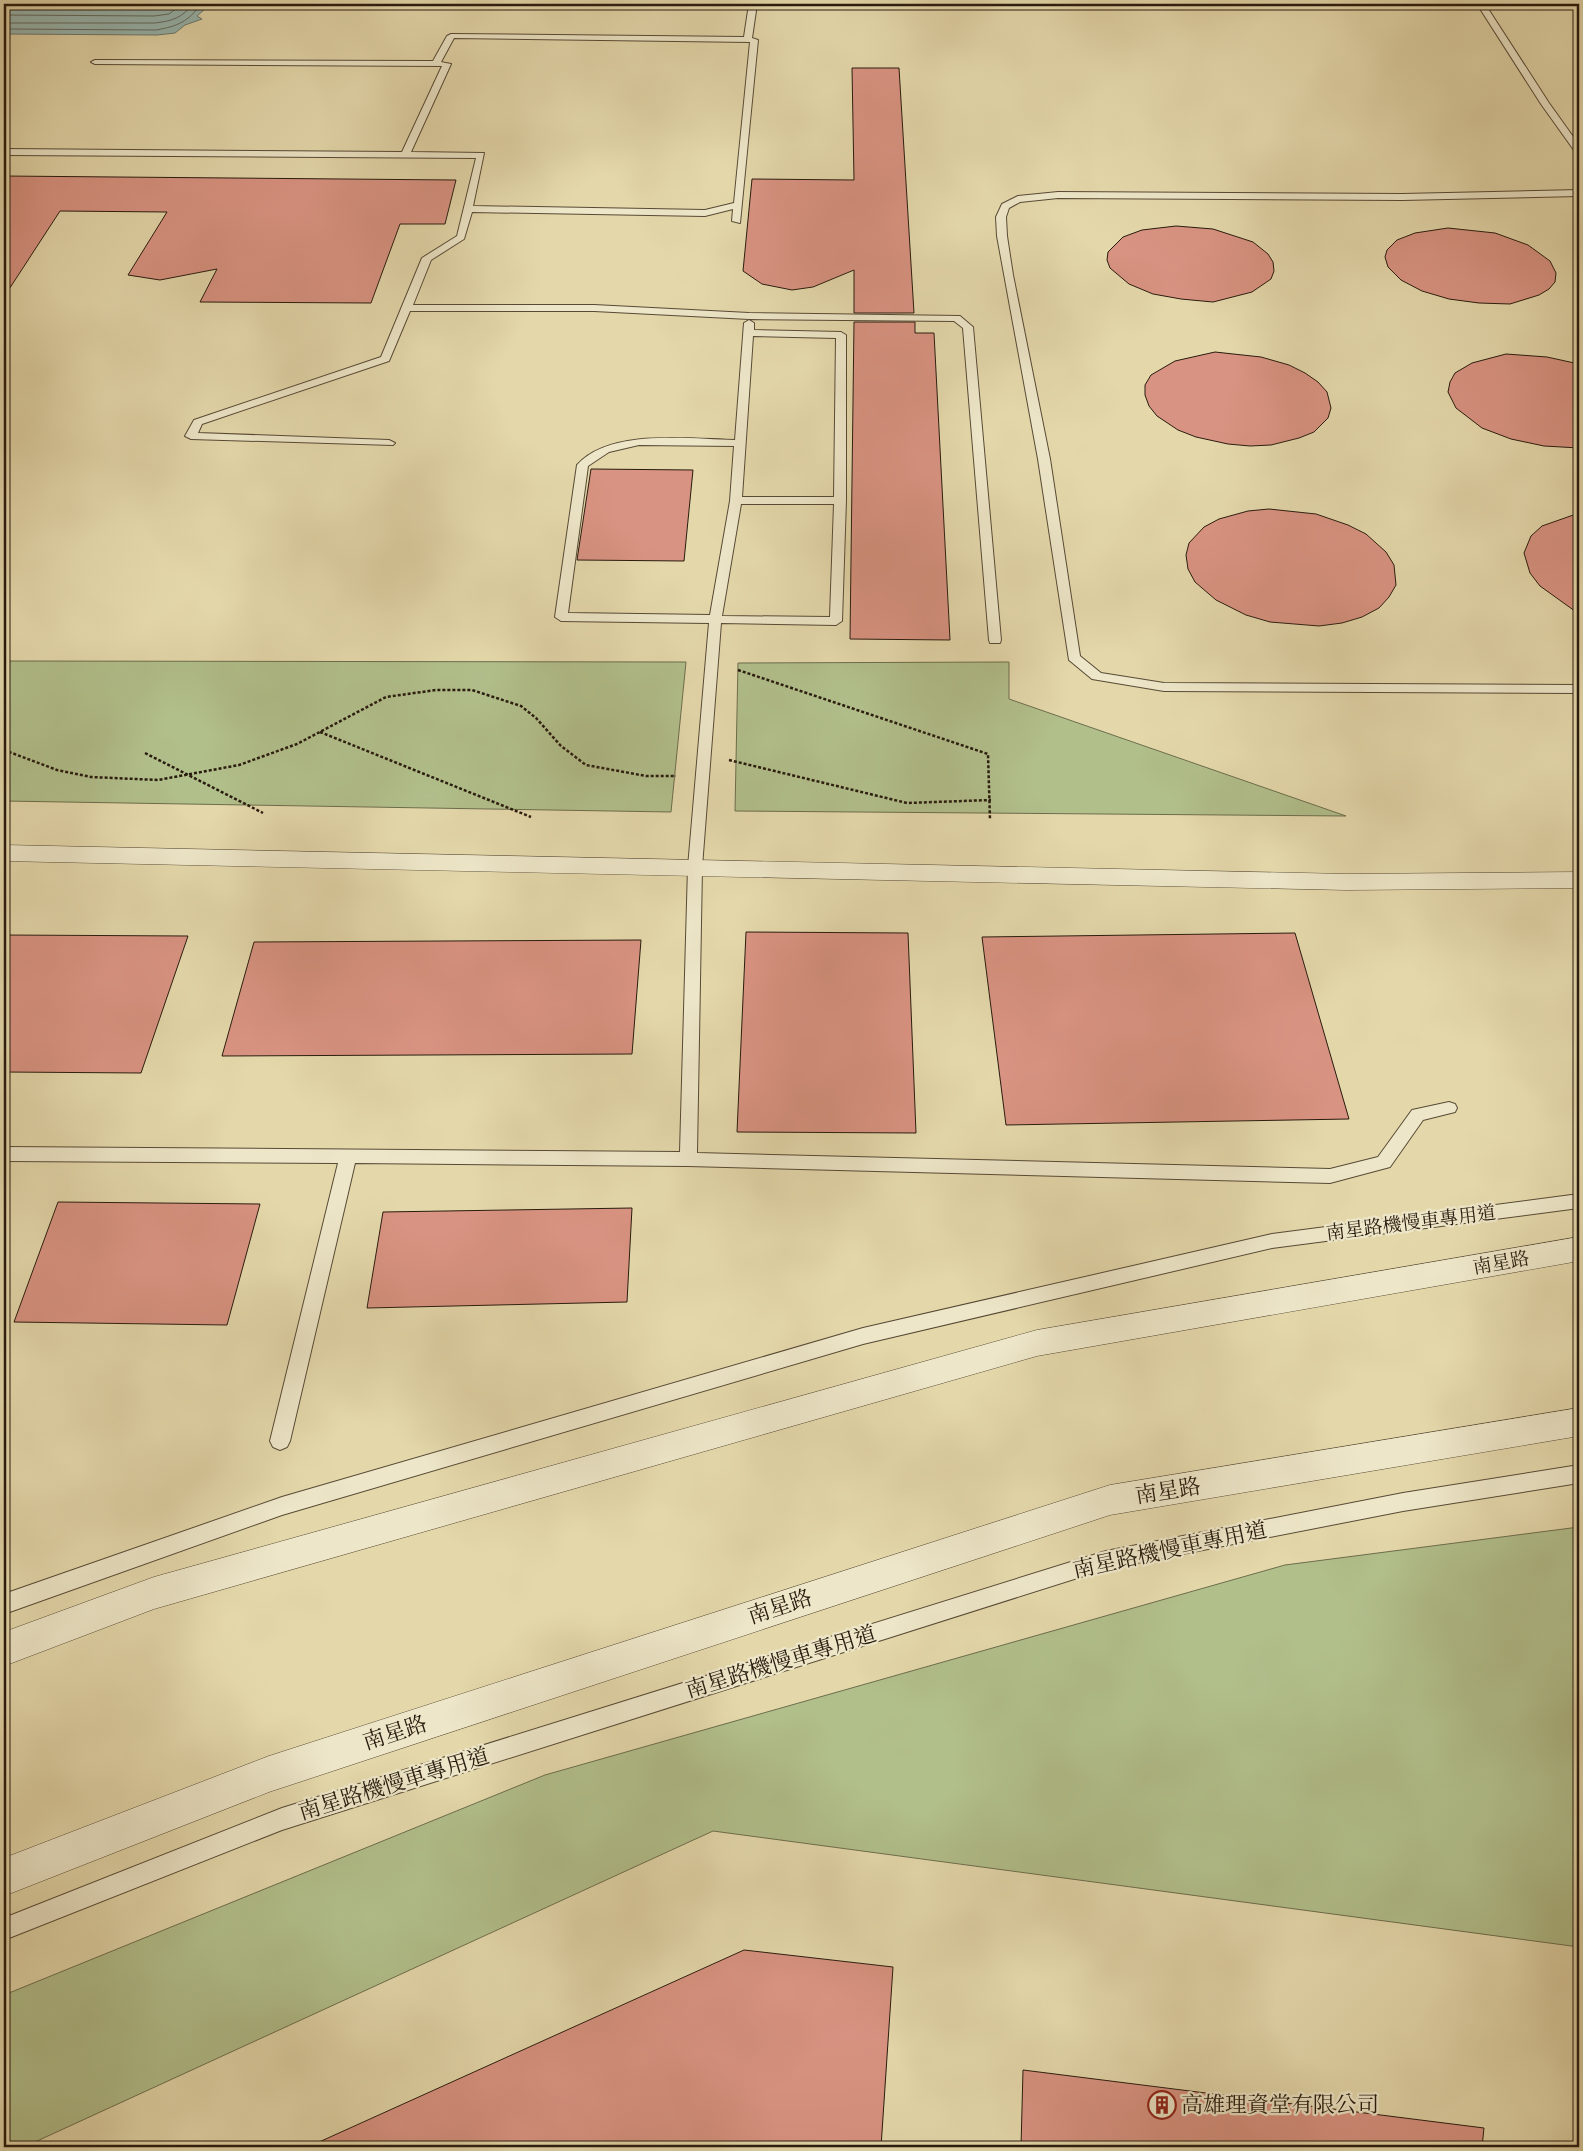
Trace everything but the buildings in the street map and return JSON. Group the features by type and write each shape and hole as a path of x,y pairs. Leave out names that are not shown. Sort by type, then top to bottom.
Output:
{"street":[{"path":"4,852 1337,882 1579,880"},
{"name":"南星路","path":"4,1649 154,1593 1038,1343 1579,1250"},
{"name":"南星路","path":"4,1877 269,1774 1110,1500 1579,1422"}],"lane":[{"path":"748,40 753,4"},
{"path":"1481,4 1545,104 1579,151"},
{"path":"436,64 451,36 754,40 737,221"},
{"path":"95,62 446,64 405,155"},
{"path":"4,152 481,155 461,237 427,258 385,360 198,422 191,436 389,443"},
{"path":"1579,193 1402,197 1058,195 1018,199 1005,206 1001,217 1008,275 1044,459 1074,657 1097,676 1164,686 1579,689"},
{"path":"468,209 705,213 738,205"},
{"path":"406,308 594,308 749,316 956,318 968,327 994,640"},
{"path":"688,1158 695,867 715,621 736,501 749,316"},
{"path":"740,443 639,442 605,450 583,465 561,617 715,621 836,621 840,500 841,335 748,333"},
{"path":"736,501 840,500"},
{"path":"4,1154 688,1158 1330,1176 1384,1162 1418,1115 1449,1108"},
{"path":"280,1441 348,1156"},
{"name":"南星路機慢車專用道","path":"4,1604 282,1506 863,1336 1272,1240 1579,1202"},
{"name":"南星路機慢車專用道","path":"4,1929 282,1819 1106,1560 1403,1502 1579,1474"}],"path":[{"path":"735,669 988,754 991,800 990,820"},
{"path":"4,750 58,770 91,777 158,780 239,765 297,744 386,697 436,690 472,690 521,706 536,718 561,746 586,765 646,776 682,776"},
{"path":"319,732 531,817"},
{"path":"145,752 263,813"},
{"path":"721,758 907,803 991,800"}],"green space":[{"path":"4,661 686,662 671,812 4,801"},
{"path":"1009,662 1009,699 1346,816 735,811 738,663"},
{"path":"1579,1527 1579,1947 713,1831 24,2147 4,2147 4,1995 545,1775 1285,1565"}],"water":[{"path":"4,4 206,4 205,9 197,16 202,19 185,25 175,33 157,35 4,34"}],"place":[{"name":"高雄理資堂有限公司","path":"1162,2105"}]}
